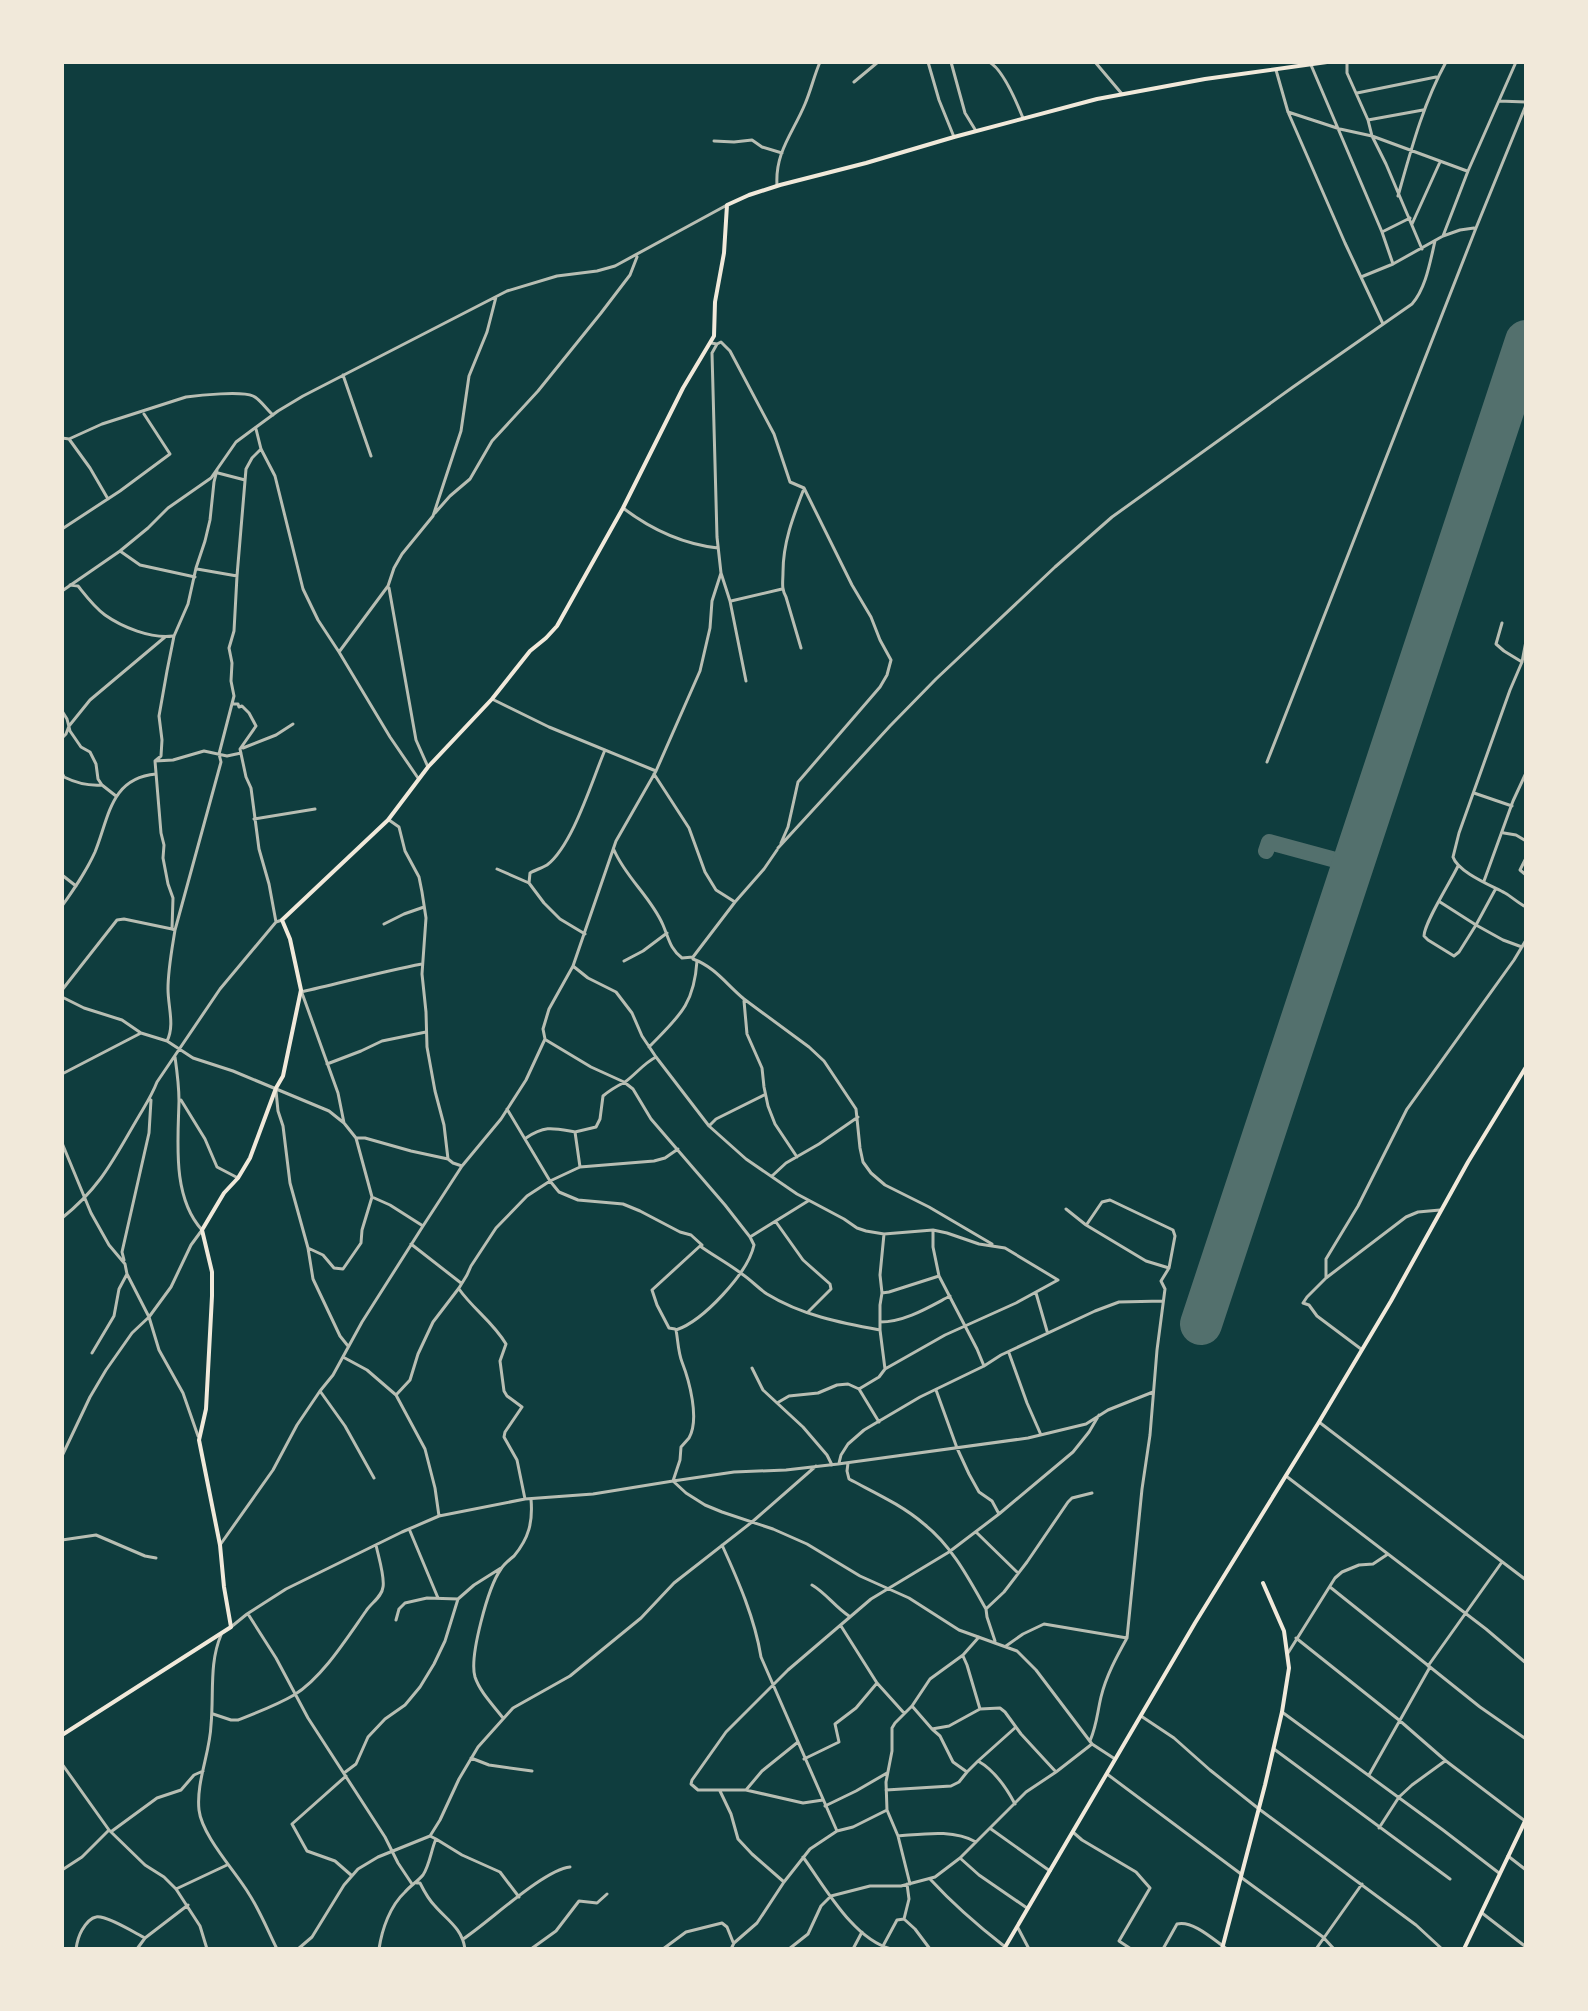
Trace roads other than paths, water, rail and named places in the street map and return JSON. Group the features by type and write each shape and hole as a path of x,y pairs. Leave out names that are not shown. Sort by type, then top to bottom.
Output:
{"main road":[{"path":"62,1735 231,1627 220,1545 199,1440 206,1409 212,1296 212,1272 202,1230 250,1158 283,1076 301,991 294,952 282,920 388,820 418,778 492,699 530,651 557,626 623,508 683,388 714,336 727,205 777,186 1122,94 1323,62"},
{"path":"1004,1948 1188,1635 1319,1422 1526,1067"},
{"path":"1224,1948 1274,1749 1289,1668 1284,1631 1263,1583"},
{"path":"1464,1949 1526,1820"}],"street":[{"path":"777,186 776,168 820,62"},
{"path":"854,82 878,62"},
{"path":"928,62 954,137"},
{"path":"951,62 965,113 976,131"},
{"path":"989,62 997,66 1023,118"},
{"path":"1095,62 1122,94"},
{"path":"1347,62 1347,73 1372,136 1422,249"},
{"path":"1398,196 1410,150 1446,62"},
{"path":"1443,236 1516,62"},
{"path":"1311,65 1340,129 1393,264"},
{"path":"1276,70 1288,112 1383,325"},
{"path":"1357,93 1438,77"},
{"path":"1267,762 1526,104 1499,101"},
{"path":"1368,120 1425,110"},
{"path":"1288,112 1372,136 1468,171"},
{"path":"714,141 752,140 762,147 782,153"},
{"path":"1412,224 1441,161"},
{"path":"155,761 161,756 162,726 159,716 174,636 188,604 200,560 210,520 214,482 236,442 273,415 343,375 496,297 543,279 610,268 727,205"},
{"path":"1382,232 1410,218"},
{"path":"1361,277 1393,264 1443,236 1476,228"},
{"path":"778,848 936,679 1102,526 1415,301 1430,264 1435,241"},
{"path":"339,652 388,586 399,559 450,496 470,479 492,441 538,391 630,275 638,255"},
{"path":"433,516 461,431 469,376 487,332 496,297"},
{"path":"614,850 620,864 651,901 671,948 682,958 693,957 778,848 788,827 798,782 880,687 891,660 804,488 790,482 774,434 737,363 722,343 710,343 714,336"},
{"path":"717,344 712,353 718,548 746,681"},
{"path":"343,375 371,456"},
{"path":"62,438 69,439 102,424 186,397 254,396 273,415"},
{"path":"62,529 170,454 143,412"},
{"path":"256,429 261,449 275,476 303,589 318,620 418,778"},
{"path":"69,439 108,499"},
{"path":"167,1041 172,1030 168,991 174,929 211,802 221,762 219,754 224,729 233,705 229,648 234,631 245,480 249,463 261,449"},
{"path":"218,471 245,480"},
{"path":"62,591 120,551 168,508 218,471"},
{"path":"801,648 782,589 782,560 789,528 804,488"},
{"path":"623,508 642,523 676,539 718,548"},
{"path":"120,551 140,565 195,577"},
{"path":"196,568 237,576"},
{"path":"220,1545 273,1470 293,1433 333,1375 348,1346 462,1166 482,1144 526,1080 545,1039 543,1029 549,1009 573,966 616,841 655,772 700,671 710,628 712,601 721,573"},
{"path":"70,585 78,586 109,618 142,632 174,636"},
{"path":"388,586 416,740 428,767"},
{"path":"730,601 782,589"},
{"path":"1502,623 1496,644 1522,662"},
{"path":"62,738 100,691 165,637"},
{"path":"1526,641 1522,662 1453,854 1458,866 1526,907"},
{"path":"492,699 655,772 689,828 705,872 716,890 735,902"},
{"path":"233,705 242,706 256,726 240,751 251,788 254,819 276,922"},
{"path":"62,711 70,731 81,747 90,752 98,779 116,796"},
{"path":"155,761 185,758 200,752 227,756 276,735 293,724"},
{"path":"529,883 530,873 546,865 567,838 584,806 605,750"},
{"path":"155,761 163,858 173,898 174,929"},
{"path":"62,773 75,782 102,785"},
{"path":"62,773 62,784"},
{"path":"1484,881 1526,773"},
{"path":"62,906 94,854 116,796 136,779 156,774"},
{"path":"1473,793 1512,806"},
{"path":"254,819 315,809"},
{"path":"388,820 399,827 405,851 419,877 426,918 422,964 427,1047 448,1159"},
{"path":"1502,832 1526,841"},
{"path":"1526,858 1520,870 1526,875"},
{"path":"1458,866 1424,935 1447,953 1454,956 1459,952 1495,889"},
{"path":"497,869 529,883 560,919 585,934"},
{"path":"62,875 76,886"},
{"path":"1440,902 1503,940 1522,947"},
{"path":"384,924 424,907"},
{"path":"62,990 117,920 174,929"},
{"path":"62,1218 85,1199 109,1169 151,1098 157,1082 220,989 276,922 282,920"},
{"path":"624,961 667,933"},
{"path":"1326,1278 1326,1259 1358,1206 1407,1109 1526,940"},
{"path":"693,957 721,975 734,991 824,1061 856,1109 863,1162 871,1173 885,1185 995,1245"},
{"path":"649,1047 678,1017 692,994 697,961"},
{"path":"344,1123 338,1093 301,991 422,964"},
{"path":"573,966 616,992 632,1013 649,1047 709,1126 746,1159 797,1194 857,1228 884,1234 933,1230 979,1244 1005,1248 1058,1280 914,1351 859,1389"},
{"path":"62,997 122,1020 141,1033 167,1041 193,1058 334,1113 344,1123 356,1138 372,1197 361,1243 340,1270 334,1268 323,1255 308,1248"},
{"path":"744,999 747,1034 762,1068 765,1094 775,1124 797,1157"},
{"path":"327,1064 382,1041 427,1032"},
{"path":"62,1074 141,1033"},
{"path":"545,1039 633,1089 651,1119 750,1237 754,1248 740,1272 710,1306 691,1322 676,1330 669,1328 652,1290 700,1246"},
{"path":"62,1456 106,1370 171,1287 191,1245 202,1230 192,1219 179,1167 179,1098 175,1057"},
{"path":"525,1138 542,1128 575,1132 596,1127 603,1096 656,1057"},
{"path":"276,1088 290,1183 313,1279 340,1336 348,1346"},
{"path":"709,1126 716,1119 765,1094"},
{"path":"151,1098 149,1133 122,1252 127,1274 149,1317 159,1350 183,1393 199,1440"},
{"path":"179,1098 205,1139 217,1167 238,1178"},
{"path":"507,1109 559,1192 570,1198 623,1204 640,1211 691,1235 700,1246 785,1303 827,1320 880,1330"},
{"path":"772,1176 786,1163 858,1117"},
{"path":"575,1132 580,1167"},
{"path":"356,1138 448,1159 462,1166"},
{"path":"62,1143 85,1199 109,1245 125,1264"},
{"path":"396,1395 410,1380 427,1331 496,1228 527,1196 580,1167 654,1161 678,1149"},
{"path":"372,1197 423,1226"},
{"path":"750,1237 810,1199"},
{"path":"789,1949 812,1929 821,1906 831,1896 870,1886 909,1884 930,1879 960,1858 1026,1792 1056,1772 1091,1742 1101,1695 1127,1638 1162,1327 1165,1289 1161,1281 1169,1268 1175,1236 1173,1230 1110,1200 1102,1202 1086,1225"},
{"path":"1066,1209 1086,1225 1146,1261 1169,1268"},
{"path":"1361,1349 1303,1303 1326,1278 1406,1217 1418,1212 1443,1210"},
{"path":"776,1222 798,1253 830,1284 831,1289 808,1312"},
{"path":"933,1230 939,1276 984,1366"},
{"path":"884,1234 880,1330 885,1369"},
{"path":"411,1244 460,1286 506,1344 500,1361 504,1391 522,1407 504,1437 517,1460 525,1499"},
{"path":"92,1353 114,1316 119,1289 127,1274"},
{"path":"882,1293 939,1276"},
{"path":"1036,1293 1048,1332"},
{"path":"880,1322 914,1314 950,1296"},
{"path":"838,1464 848,1444 864,1430 1009,1351 1119,1302 1163,1301"},
{"path":"673,1481 681,1447 689,1439 693,1398 676,1330"},
{"path":"1009,1351 1041,1435"},
{"path":"343,1356 367,1370 396,1395 425,1449 439,1516"},
{"path":"752,1368 763,1390 803,1427 832,1465"},
{"path":"777,1403 789,1396 818,1393 848,1384 859,1389 879,1422"},
{"path":"936,1390 957,1448 979,1492 992,1501 999,1514"},
{"path":"320,1391 345,1426 374,1478"},
{"path":"231,1627 286,1589 439,1516 525,1499 593,1494 734,1472 849,1463 1028,1438 1086,1424 1099,1415 1153,1392"},
{"path":"823,1800 803,1803 746,1790 698,1790 691,1784 726,1732 788,1670 849,1616 949,1552 999,1514 1073,1452 1099,1415"},
{"path":"1319,1422 1526,1580"},
{"path":"849,1463 849,1479 921,1521 957,1559 986,1609 995,1641"},
{"path":"298,1949 312,1937 351,1875 392,1850 430,1836 478,1747 513,1708 570,1676 641,1618 674,1583 752,1522 816,1466"},
{"path":"1285,1476 1465,1612 1526,1663"},
{"path":"673,1481 705,1505 807,1544 860,1576 909,1598 959,1630 995,1641 1024,1656 1091,1742 1115,1759"},
{"path":"986,1609 1004,1592 1068,1502 1092,1493"},
{"path":"351,1875 335,1861 307,1851 292,1824 356,1764 368,1737 385,1719 405,1705 420,1687 445,1641 458,1599 501,1568 525,1542 532,1520 531,1499"},
{"path":"410,1530 438,1598"},
{"path":"976,1532 1018,1573"},
{"path":"62,1540 96,1535 156,1558"},
{"path":"212,1714 238,1720 295,1695 307,1685 340,1650 381,1593 384,1586 376,1545"},
{"path":"722,1545 742,1593 761,1657 837,1831"},
{"path":"1288,1653 1335,1578 1359,1565 1373,1564 1389,1554"},
{"path":"1369,1775 1429,1666 1502,1562"},
{"path":"501,1568 489,1591 475,1648 473,1672 479,1686 503,1718"},
{"path":"812,1585 849,1616"},
{"path":"1330,1587 1480,1707 1526,1739"},
{"path":"396,1620 399,1609 405,1603 427,1598 458,1599"},
{"path":"247,1614 414,1883"},
{"path":"1006,1646 1044,1624 1127,1638"},
{"path":"841,1626 877,1683 904,1713"},
{"path":"221,1635 214,1650 211,1730 199,1811 209,1835 249,1894 277,1949"},
{"path":"904,1919 909,1884 898,1836 887,1810 892,1728 934,1675 963,1655 979,1637"},
{"path":"1296,1638 1446,1761 1526,1820"},
{"path":"963,1655 980,1709"},
{"path":"804,1759 839,1742 835,1724 856,1708 877,1683"},
{"path":"912,1706 940,1736 953,1762 967,1772"},
{"path":"932,1729 949,1726 980,1709 1003,1709 1056,1772"},
{"path":"1282,1712 1499,1873"},
{"path":"1141,1716 1174,1738 1259,1809 1416,1925 1442,1949"},
{"path":"886,1790 951,1786 959,1782 1016,1727"},
{"path":"746,1790 762,1771 798,1742"},
{"path":"1274,1749 1450,1879"},
{"path":"471,1758 489,1765 532,1771"},
{"path":"978,1761 988,1767 1015,1804"},
{"path":"1379,1828 1399,1797 1446,1761"},
{"path":"62,1764 110,1831 145,1865 176,1889 200,1926 207,1949"},
{"path":"62,1870 157,1798 181,1790 194,1775 203,1771"},
{"path":"825,1806 887,1773"},
{"path":"1107,1774 1323,1937 1334,1949"},
{"path":"720,1791 738,1839 784,1882"},
{"path":"731,1949 757,1923 803,1857 820,1841 887,1810"},
{"path":"990,1829 1050,1871"},
{"path":"1072,1831 1136,1872 1150,1888 1119,1941 1131,1949"},
{"path":"898,1836 950,1834 976,1842"},
{"path":"430,1836 500,1872 519,1897"},
{"path":"379,1949 392,1910 398,1899 423,1874 436,1839"},
{"path":"1508,1856 1526,1870"},
{"path":"803,1857 862,1932 882,1947 891,1949"},
{"path":"960,1858 1027,1908"},
{"path":"176,1889 227,1864"},
{"path":"463,1939 546,1877 570,1867"},
{"path":"930,1879 951,1902 1004,1948"},
{"path":"414,1883 420,1883 425,1894 453,1923 463,1939 463,1948"},
{"path":"1316,1949 1362,1884"},
{"path":"531,1949 556,1931 579,1901 597,1903 607,1894"},
{"path":"137,1949 145,1938 188,1905"},
{"path":"1482,1913 1526,1947"},
{"path":"76,1949 85,1925 95,1917 110,1920 145,1938"},
{"path":"882,1947 897,1920 904,1919 930,1949"},
{"path":"1163,1949 1181,1922 1224,1948"},
{"path":"663,1949 686,1932 722,1923 734,1943"},
{"path":"1017,1926 1029,1949"},
{"path":"853,1949 862,1932"}]}
